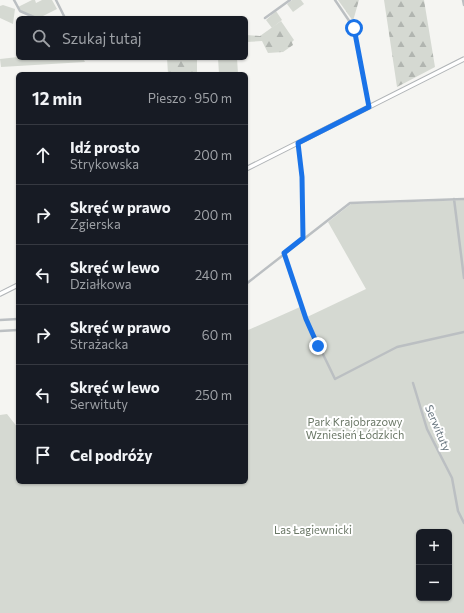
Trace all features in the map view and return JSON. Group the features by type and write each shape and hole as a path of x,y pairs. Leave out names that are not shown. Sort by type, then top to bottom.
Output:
{"main road":[{"path":"248,168 464,59"},
{"path":"0,294 16,286"}],"street":[{"path":"14,0 20,11 31,16"},
{"path":"56,0 64,16"},
{"path":"265,18 290,0"},
{"path":"335,0 354,28 369,107"},
{"path":"463,0 464,5"},
{"path":"298,143 302,177 303,238"},
{"path":"454,199 464,278"},
{"path":"248,282 303,238 351,203 464,199"},
{"path":"284,253 306,319 335,379 397,347 464,332"},
{"path":"0,320 16,320"},
{"path":"0,331 16,330"},
{"name":"Serwituty","path":"413,383 427,429 452,478 458,510 464,523"}],"green space":[{"path":"32,0 35,0 36,3 42,0 52,0 57,9 43,16 33,16 29,15 18,7"},
{"path":"292,0 301,0 304,4 293,12 287,4"},
{"path":"338,0 359,0 353,21"},
{"path":"384,0 424,0 435,67 397,87"},
{"path":"3,5 15,9 13,24 0,18 0,6"},
{"path":"276,11 282,20 272,28 266,20"},
{"path":"281,21 294,40 292,42 293,45 283,52 268,53 262,41 248,42 248,35 260,36"},
{"path":"16,57 16,60 84,60 85,62 1,67 0,59"},
{"path":"167,60 197,60 197,72 168,72"},
{"path":"218,60 237,60 238,72 219,72"},
{"name":"Las Łagiewnicki","path":"464,200 464,613 0,613 0,415 7,414 16,425 16,484 248,484 248,330 300,307 305,318 366,289 328,222 351,204"}],"route":[{"path":"318,346 306,319 284,253 303,238 302,177 298,143 369,107 354,28"}],"park label":[{"name":"Park Krajobrazowy Wzniesień Łódzkich","path":"355,428"}]}
